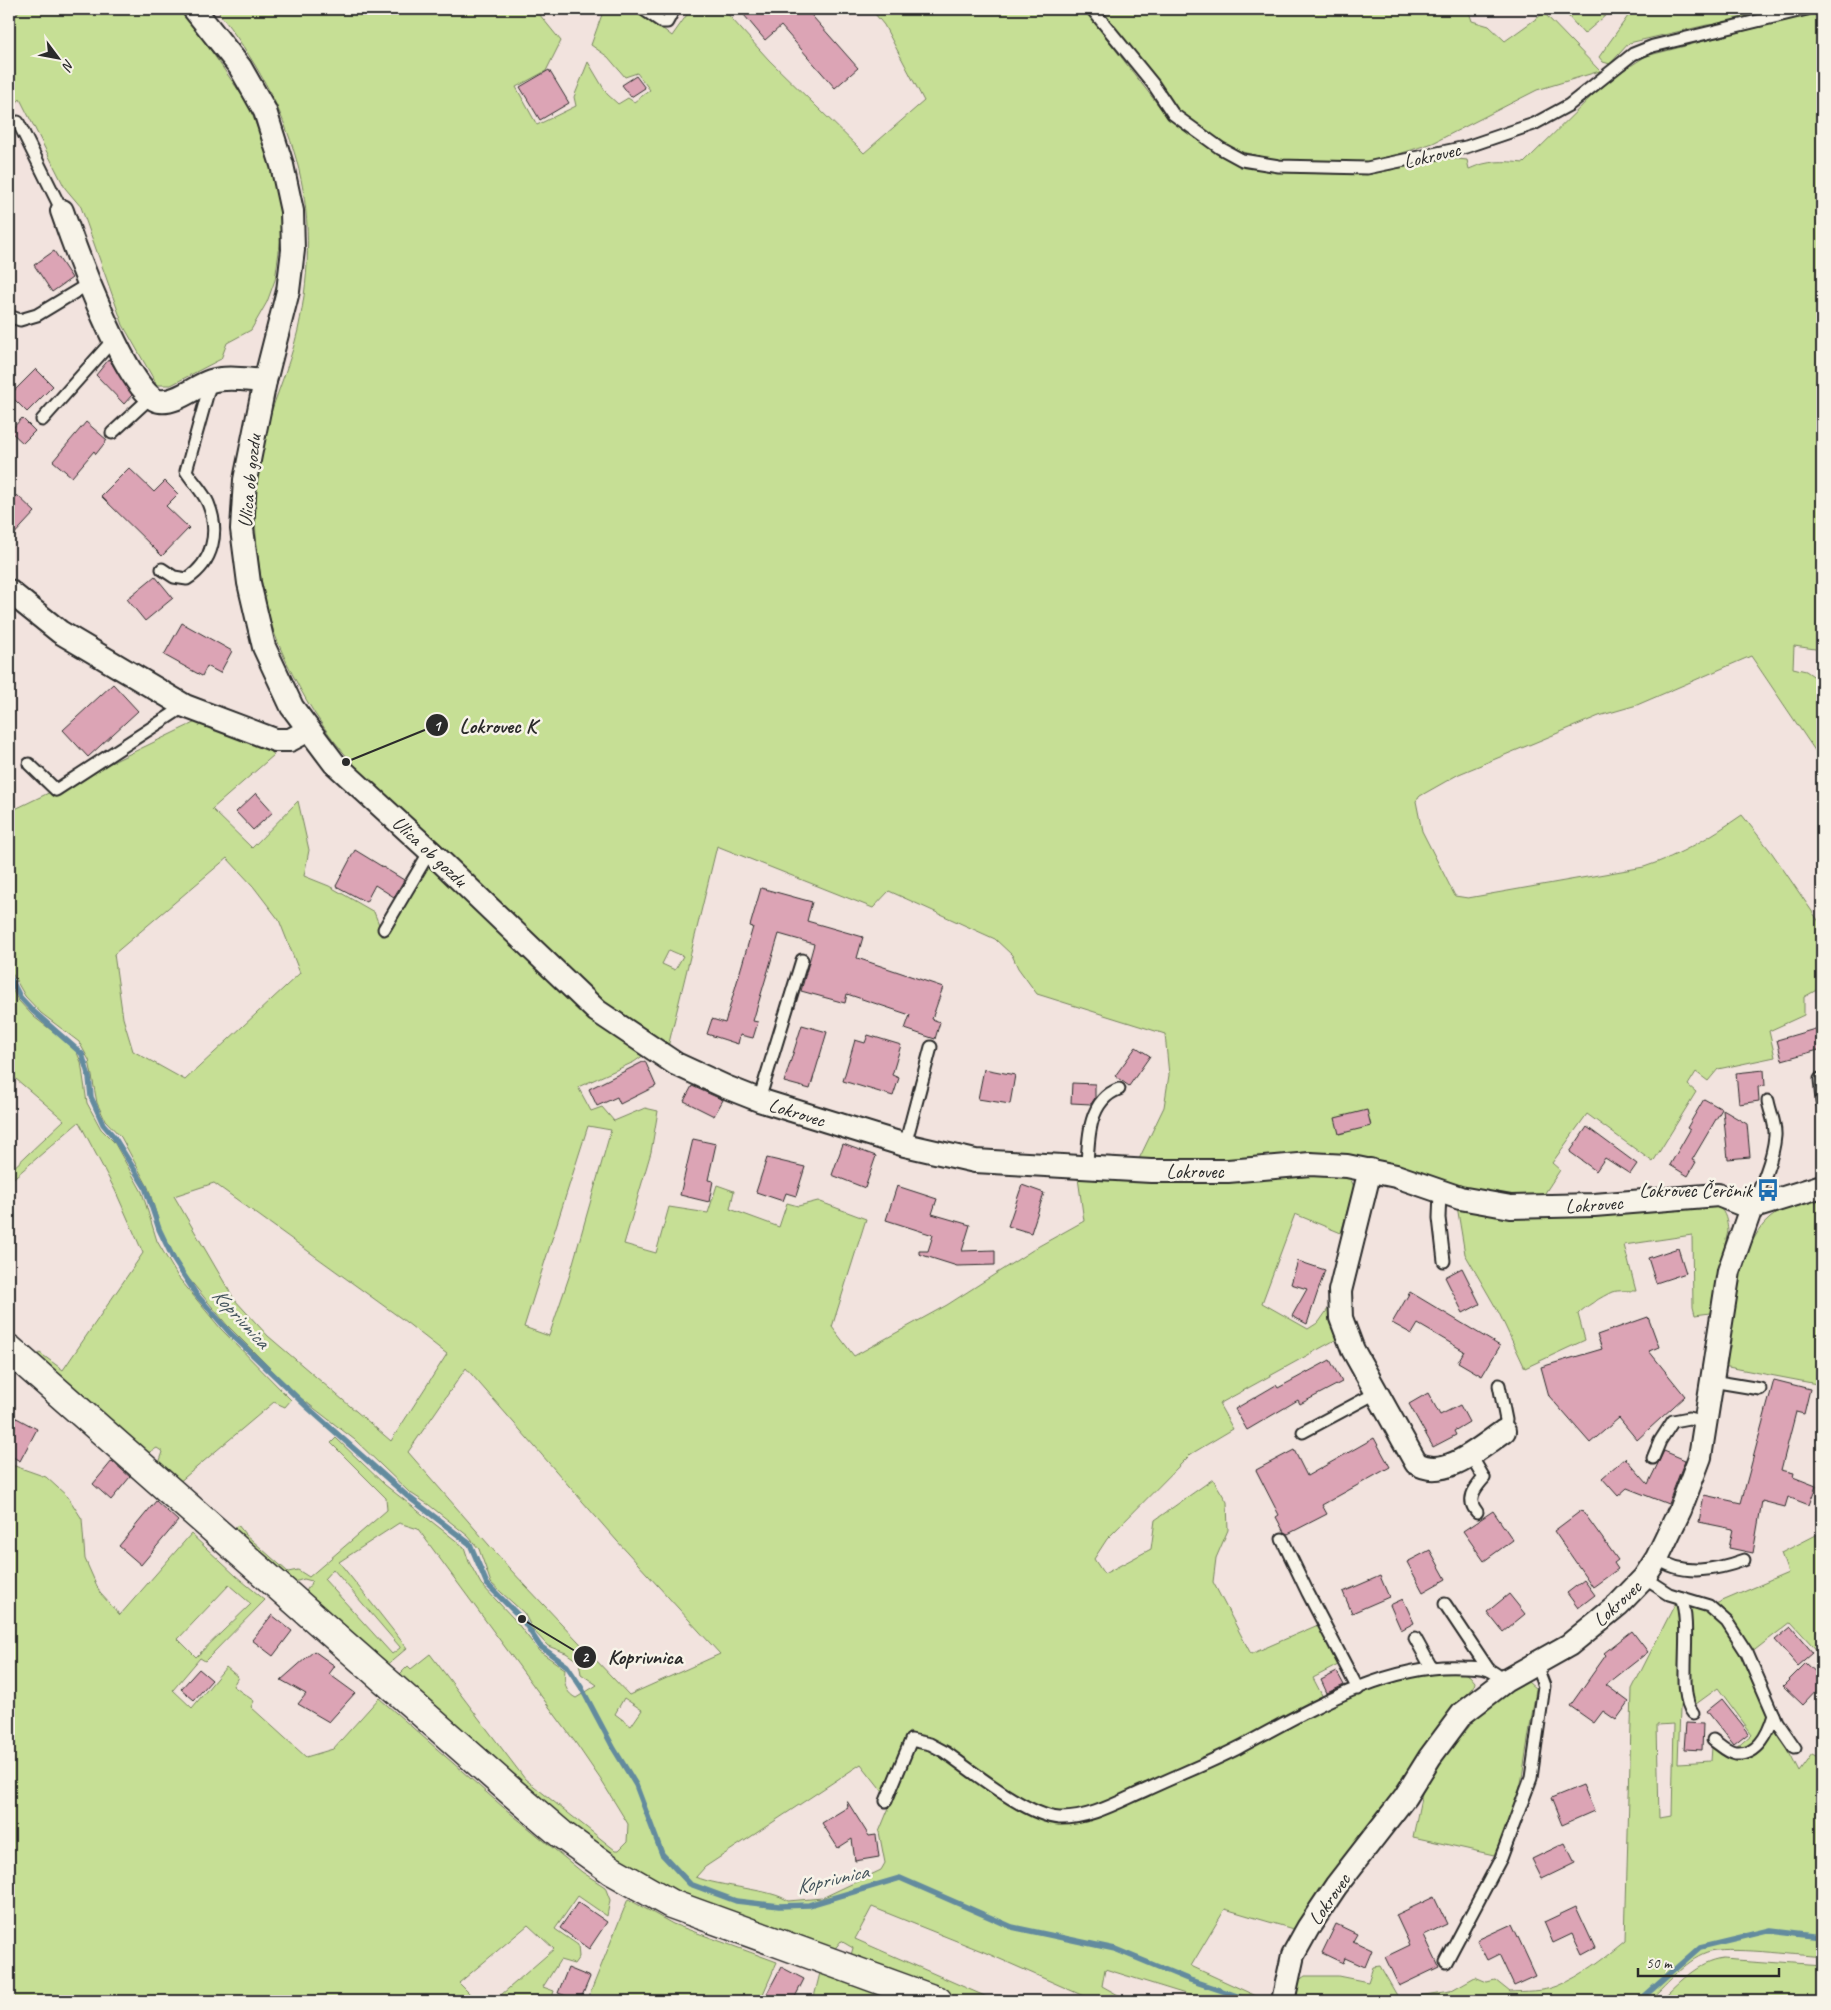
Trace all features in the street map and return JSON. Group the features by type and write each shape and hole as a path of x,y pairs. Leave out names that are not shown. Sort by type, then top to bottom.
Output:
{"street":[{"name":"Ulica ob gozdu","path":"194,9 240,67 265,111 282,165 292,211 293,250 288,291 265,381 245,480 242,529 248,583 264,647 292,706 334,763 430,850 544,961"},
{"path":"62,211 113,340 145,394 150,398 168,402 210,381 265,381"},
{"path":"9,591 60,632 185,706 275,740 290,740 309,730"},
{"name":"Lokrovec","path":"544,961 597,1011 676,1064 759,1100 905,1145 975,1161 1086,1168 1228,1171 1310,1164 1347,1166 1396,1176 1440,1192 1511,1207 1585,1206 1718,1195 1751,1208 1729,1271 1700,1457 1680,1510 1657,1558 1644,1578 1618,1606 1569,1645 1536,1665 1497,1676 1462,1714 1430,1757 1405,1797 1336,1886 1293,1955 1283,1996"},
{"path":"1370,1170 1340,1291 1341,1318 1353,1350 1416,1463 1425,1469 1440,1469 1470,1454 1504,1431"},
{"path":"1751,1208 1822,1186"},
{"path":"9,1348 520,1799 561,1834 611,1870 672,1904 938,2001"}],"lane":[{"path":"643,9 662,22 667,22 674,9"},
{"name":"Lokrovec","path":"1092,9 1124,46 1173,114 1220,148 1242,160 1279,166 1358,168 1399,163 1466,147 1534,124 1569,106 1633,54 1653,46 1807,9"},
{"path":"18,122 62,211"},
{"path":"9,316 20,320 37,315 90,283"},
{"path":"42,420 113,340"},
{"path":"162,569 174,577 187,579 204,566 211,552 213,519 207,502 186,471 210,381"},
{"path":"112,433 150,398"},
{"path":"29,764 56,790 185,706"},
{"path":"384,929 430,850"},
{"path":"759,1100 802,960"},
{"path":"905,1145 931,1047"},
{"path":"1820,1080 1822,1102"},
{"path":"1086,1168 1092,1119 1100,1103 1109,1092 1119,1089"},
{"path":"1751,1208 1762,1183 1775,1136 1774,1123 1768,1101"},
{"path":"1440,1192 1439,1218 1444,1261"},
{"path":"1712,1381 1760,1389"},
{"path":"1499,1384 1506,1420 1504,1431"},
{"path":"1303,1432 1376,1393"},
{"path":"1653,1458 1660,1440 1673,1421 1689,1418 1705,1422"},
{"path":"1470,1454 1484,1478 1471,1497 1472,1507 1477,1512"},
{"path":"1282,1538 1308,1593 1358,1689"},
{"path":"1657,1558 1666,1565 1680,1569 1708,1570 1744,1560"},
{"path":"1644,1578 1660,1590 1708,1606 1727,1622 1747,1653 1774,1715 1795,1748"},
{"path":"1681,1598 1686,1617 1686,1693 1688,1707 1693,1713"},
{"path":"1445,1604 1497,1676"},
{"path":"1415,1638 1431,1667"},
{"path":"1446,1962 1501,1858 1531,1778 1544,1686 1536,1665"},
{"path":"886,1802 906,1748 912,1740 918,1740 945,1752 1034,1811 1058,1818 1088,1814 1235,1749 1358,1689 1417,1668 1452,1666 1497,1676"},
{"path":"1713,1740 1737,1754 1748,1751 1762,1742 1774,1715"}],"green space":[{"path":"21,9 182,9 248,104 270,159 283,223 275,280 267,302 251,330 227,343 221,359 171,385 157,385 123,325 81,207 65,188 20,99 9,111 9,101 15,92 9,83 9,23"},
{"path":"216,9 535,9 561,41 546,71 516,87 537,125 576,106 574,97 588,62 607,94 618,104 628,98 634,102 650,90 637,73 625,77 608,57 591,45 604,9 638,9 672,36 691,9 723,9 769,60 864,153 924,101 884,25 871,9 1084,9 1169,119 1214,151 1236,163 1277,172 1371,174 1448,158 1467,160 1469,169 1496,162 1524,163 1607,81 1646,56 1822,11 1822,650 1794,646 1793,668 1806,671 1822,682 1822,761 1751,656 1637,705 1599,716 1459,774 1420,796 1416,801 1422,831 1455,896 1468,898 1644,867 1695,845 1742,815 1772,853 1822,926 1822,987 1804,997 1804,1015 1769,1031 1775,1057 1718,1069 1708,1081 1696,1072 1688,1085 1696,1092 1653,1162 1587,1114 1552,1163 1560,1170 1543,1196 1499,1196 1470,1190 1366,1158 1334,1154 1177,1164 1139,1159 1164,1107 1169,1075 1165,1034 1037,994 1018,968 1012,955 995,939 889,891 873,908 717,846 668,1047 594,996 435,839 375,786 333,740 315,714 299,687 279,645 271,624 260,574 255,519 255,492 261,445 298,330 305,284 308,241 304,199 296,160 283,121 266,84 243,46","holes":["669,950 683,956 675,970 662,964"]},
{"path":"1098,9 1468,9 1472,21 1489,26 1505,41 1544,13 1600,71 1537,90 1433,143 1371,163 1277,160 1242,152 1219,141 1178,110 1125,40"},
{"path":"1562,9 1613,9 1584,34"},
{"path":"1633,9 1752,9 1754,15 1728,24 1707,25 1629,43 1610,64 1603,62 1599,57"},
{"path":"202,719 270,749 274,755 212,809 252,848 298,801 309,850 304,876 329,886 374,912 380,927 388,931 429,863 644,1055 634,1062 578,1087 591,1111 602,1107 614,1121 645,1108 658,1111 651,1152 624,1244 656,1253 669,1207 708,1213 717,1185 734,1191 730,1209 779,1227 787,1203 798,1206 818,1201 866,1219 832,1327 854,1356 947,1305 1039,1246 1084,1221 1078,1178 1312,1173 1349,1175 1354,1187 1341,1233 1295,1214 1262,1303 1308,1329 1319,1322 1328,1309 1330,1324 1337,1339 1219,1404 1233,1429 1191,1454 1107,1539 1094,1559 1104,1574 1151,1549 1155,1520 1213,1479 1227,1502 1228,1530 1216,1558 1213,1582 1251,1654 1318,1625 1338,1665 1313,1678 1325,1701 1145,1787 1076,1812 1057,1814 1040,1809 1024,1801 942,1749 909,1732 905,1737 888,1788 883,1792 861,1764 705,1867 696,1877 771,1894 788,1901 822,1898 881,1870 885,1863 879,1832 914,1747 932,1749 1030,1813 1090,1817 1358,1693 1407,1674 1462,1672 1470,1676 1475,1682 1474,1687 1461,1701 1394,1796 1326,1881 1293,1929 1225,1909 1191,1966 1267,2001 1208,2001 1105,1969 1102,1986 1129,2001 1095,2001 984,1952 872,1907 855,1939 996,2001 964,2001 851,1955 853,1948 841,1941 833,1951 823,1949 736,1913 739,1919 648,1881 568,1827 397,1677 408,1666 411,1669 430,1654 525,1779 615,1850 619,1850 627,1842 628,1824 601,1780 418,1529 399,1523 339,1562 407,1648 385,1667 304,1595 312,1581 304,1579 291,1583 230,1531 238,1525 245,1534 288,1572 298,1570 309,1577 387,1510 386,1498 331,1443 336,1438 385,1485 464,1547 469,1562 481,1584 514,1619 539,1651 565,1669 566,1686 572,1696 576,1698 597,1685 581,1674 579,1662 566,1653 548,1646 533,1630 524,1613 491,1583 479,1549 468,1536 429,1505 409,1492 355,1440 297,1395 227,1325 184,1273 164,1239 148,1187 121,1137 105,1120 97,1103 89,1060 79,1042 41,1013 25,996 9,968 9,812","holes":["227,858 253,886 279,920 300,973 185,1080 133,1051 123,1018 114,954","588,1126 611,1130 569,1277 549,1336 524,1327","214,1183 402,1319 447,1354 391,1441 268,1336 234,1299 174,1196","466,1368 617,1541 720,1654 629,1695 509,1568 408,1452","333,1569 400,1647 392,1654 324,1579","624,1698 642,1710 631,1726 615,1714"]},
{"path":"9,984 18,1000 34,1017 75,1048 81,1062 87,1103 101,1129 114,1142 142,1192 157,1241 178,1277 221,1329 291,1400 285,1407 274,1402 178,1483 158,1466 163,1452 157,1448 146,1454 35,1356 40,1353 63,1370 143,1253 115,1190 79,1122 9,1182 9,1172 64,1120 9,1073"},
{"path":"1822,1195 1822,1385 1723,1366 1737,1287 1750,1247 1759,1230 1770,1218 1782,1210"},
{"path":"1457,1206 1718,1206 1727,1221 1728,1231 1710,1313 1695,1315 1693,1307 1692,1235 1624,1245 1636,1291 1612,1292 1589,1305 1578,1314 1585,1340 1525,1368 1499,1313 1465,1254"},
{"path":"9,1464 46,1477 68,1497 82,1519 85,1559 100,1593 120,1615 191,1534 265,1600 205,1661 200,1658 173,1690 192,1708 226,1667 238,1677 233,1686 254,1701 251,1707 306,1757 333,1749 379,1698 503,1807 582,1872 605,1887 610,1900 607,1916 578,1896 555,1929 578,1945 579,1957 574,1964 560,1960 543,1987 554,1991 551,2001 494,2001 554,1949 528,1925 459,1983 477,2001 9,2001","holes":["229,1585 251,1604 196,1657 178,1639"]},
{"path":"1822,1532 1822,1656 1791,1622 1751,1653 1713,1605 1788,1573 1781,1553"},
{"path":"1676,1602 1681,1607 1683,1630 1678,1763 1711,1761 1712,1747 1727,1756 1735,1758 1775,1725 1799,1772 1812,1754 1820,1758 1822,1756 1822,1957 1729,1950 1707,1953 1683,1968 1648,2001 1306,2001 1293,1991 1295,1983 1305,1976 1338,1976 1368,1982 1373,1967 1380,1966 1399,1999 1450,1991 1475,1977 1487,1982 1495,1980 1510,1992 1539,1990 1557,1986 1584,1972 1625,1941 1632,1689","holes":["1674,1724 1672,1816 1659,1818 1657,1725"]},
{"path":"1689,1603 1705,1609 1723,1623 1735,1641 1769,1713 1767,1729 1748,1749 1734,1750 1752,1734 1718,1688 1696,1704 1691,1699"},
{"path":"1528,1682 1536,1689 1522,1778 1515,1811 1494,1855 1413,1837 1422,1793 1439,1763 1493,1698 1514,1683"},
{"path":"628,1899 673,1924 777,1962 760,2001 587,2001"},
{"path":"1723,1959 1822,1966 1822,2001 1659,2001 1696,1969 1704,1964"},
{"path":"820,1973 897,2001 813,2001"}],"building":[{"path":"739,9 806,9 858,68 835,88 781,26 765,40"},
{"path":"549,70 569,103 540,120 520,87"},
{"path":"636,76 645,88 631,97 622,85"},
{"path":"54,251 72,278 52,292 34,265"},
{"path":"109,359 132,395 124,404 96,375"},
{"path":"36,369 53,386 27,412 10,395"},
{"path":"22,418 35,431 23,443 10,431"},
{"path":"86,422 107,440 96,454 94,451 72,477 53,461"},
{"path":"129,468 154,492 165,481 178,494 166,506 189,528 162,556 101,496"},
{"path":"17,495 35,512 9,540 9,504"},
{"path":"155,576 173,598 145,621 127,599"},
{"path":"182,623 232,651 220,673 207,666 202,676 164,655"},
{"path":"113,684 138,711 88,757 63,730"},
{"path":"256,793 273,812 253,830 236,812"},
{"path":"355,850 404,880 394,897 375,885 366,902 336,886"},
{"path":"761,888 812,902 807,921 863,937 857,958 943,987 932,1019 940,1022 935,1039 905,1029 910,1015 847,994 845,1003 801,991 814,944 779,934 753,1021 758,1022 753,1038 740,1035 738,1044 707,1034 712,1019 725,1023 753,927 750,926"},
{"path":"802,1025 827,1032 810,1089 784,1082"},
{"path":"1822,1027 1822,1049 1782,1060 1777,1040"},
{"path":"868,1035 901,1045 892,1075 899,1078 893,1096 843,1081 855,1040 865,1043"},
{"path":"1136,1047 1150,1056 1129,1086 1115,1076"},
{"path":"645,1061 656,1086 620,1104 617,1097 597,1106 589,1089"},
{"path":"984,1069 1015,1075 1010,1104 978,1099"},
{"path":"1764,1070 1765,1086 1758,1087 1759,1101 1739,1104 1736,1073"},
{"path":"1072,1083 1095,1084 1095,1098 1091,1104 1071,1103"},
{"path":"692,1086 723,1100 714,1116 684,1101"},
{"path":"1704,1099 1722,1109 1692,1160 1696,1162 1688,1176 1670,1165 1690,1130 1687,1128"},
{"path":"1367,1110 1371,1126 1339,1134 1335,1118"},
{"path":"1723,1110 1747,1124 1750,1157 1728,1159"},
{"path":"1587,1127 1637,1164 1630,1174 1605,1158 1596,1171 1570,1152"},
{"path":"693,1139 716,1144 708,1180 713,1181 709,1202 680,1195"},
{"path":"843,1144 876,1156 865,1188 832,1175"},
{"path":"767,1158 805,1167 796,1196 786,1193 783,1201 756,1192"},
{"path":"1022,1185 1044,1193 1031,1233 1008,1226"},
{"path":"897,1186 937,1199 932,1214 970,1225 962,1251 995,1250 995,1265 957,1266 919,1254 919,1251 928,1251 933,1235 886,1220"},
{"path":"1678,1248 1686,1273 1656,1283 1648,1258"},
{"path":"1298,1261 1325,1270 1307,1324 1292,1316 1307,1289 1291,1284"},
{"path":"1462,1268 1480,1304 1463,1313 1445,1277"},
{"path":"1410,1292 1500,1346 1482,1376 1458,1362 1464,1351 1418,1324 1412,1334 1392,1323"},
{"path":"1648,1317 1659,1347 1649,1351 1685,1396 1637,1440 1619,1418 1590,1443 1549,1396 1541,1367 1602,1349 1597,1335"},
{"path":"1330,1360 1342,1382 1300,1404 1298,1400 1247,1430 1235,1409 1276,1385 1278,1388"},
{"path":"1774,1380 1810,1389 1804,1414 1796,1412 1781,1470 1794,1473 1793,1477 1816,1486 1809,1505 1788,1497 1785,1507 1762,1501 1753,1553 1729,1548 1733,1529 1699,1522 1704,1495 1741,1503"},
{"path":"1428,1393 1440,1415 1460,1405 1469,1422 1454,1431 1456,1435 1433,1447 1409,1404"},
{"path":"9,1414 37,1429 20,1461 9,1455"},
{"path":"1374,1438 1390,1467 1322,1505 1327,1514 1288,1534 1284,1532 1276,1517 1279,1515 1256,1470 1294,1450 1307,1476"},
{"path":"1664,1451 1685,1460 1668,1504 1627,1488 1618,1496 1602,1478 1625,1458 1648,1484"},
{"path":"112,1461 130,1477 111,1500 93,1484"},
{"path":"156,1501 178,1521 141,1565 119,1546"},
{"path":"1582,1510 1618,1560 1614,1563 1618,1569 1593,1587 1554,1531"},
{"path":"1493,1511 1513,1540 1484,1561 1463,1531"},
{"path":"1430,1550 1446,1579 1423,1592 1407,1562"},
{"path":"1380,1576 1389,1597 1352,1613 1343,1592"},
{"path":"1584,1580 1595,1595 1578,1608 1567,1593"},
{"path":"1509,1594 1525,1614 1503,1632 1487,1612"},
{"path":"1403,1599 1414,1623 1401,1630 1390,1605"},
{"path":"272,1615 292,1631 273,1656 252,1640"},
{"path":"1791,1627 1813,1653 1798,1666 1775,1640"},
{"path":"1632,1631 1648,1652 1606,1685 1629,1702 1616,1720 1603,1711 1594,1723 1570,1706 1606,1655 1604,1653"},
{"path":"314,1651 335,1666 329,1674 355,1693 329,1722 298,1704 306,1694 281,1680"},
{"path":"1806,1663 1822,1678 1822,1685 1803,1705 1783,1686"},
{"path":"199,1669 212,1680 194,1700 181,1689"},
{"path":"1337,1672 1344,1685 1327,1693 1321,1680"},
{"path":"1722,1699 1749,1733 1734,1745 1707,1711"},
{"path":"1686,1723 1703,1724 1702,1750 1684,1749"},
{"path":"1583,1785 1594,1811 1562,1825 1551,1798"},
{"path":"847,1801 869,1836 876,1835 879,1857 855,1861 852,1839 838,1848 822,1823 848,1807"},
{"path":"1565,1843 1575,1863 1542,1879 1532,1859"},
{"path":"1434,1897 1447,1924 1424,1935 1439,1967 1399,1986 1385,1957 1410,1945 1396,1915"},
{"path":"578,1902 607,1922 589,1949 560,1928"},
{"path":"1576,1907 1595,1948 1582,1955 1572,1934 1553,1943 1544,1922"},
{"path":"1336,1924 1357,1934 1353,1941 1372,1950 1365,1967 1345,1958 1343,1963 1322,1953"},
{"path":"1512,1924 1536,1976 1514,1986 1499,1954 1487,1960 1477,1940"},
{"path":"781,1967 804,1979 793,2001 763,2001"},
{"path":"568,1968 590,1977 580,2001 558,1993"}],"waterway":[{"name":"Koprivnica","path":"9,975 20,997 33,1011 82,1054 89,1077 91,1097 103,1124 114,1137 145,1187 159,1229 174,1260 196,1294 230,1333 306,1406 406,1495 470,1544 487,1584 522,1619 540,1646 567,1666 581,1687 614,1749 636,1785 662,1854 690,1884 736,1901 779,1906 809,1905 900,1878 1012,1927 1115,1949 1190,1980 1252,2001"},
{"name":"Koprivnica","path":"1639,2001 1700,1947 1771,1930 1822,1936"}],"place":[{"name":"Lokrovec K","path":"346,762"},
{"name":"Lokrovec Čerčnik","path":"1768,1190"},
{"name":"Koprivnica","path":"522,1619"}]}
